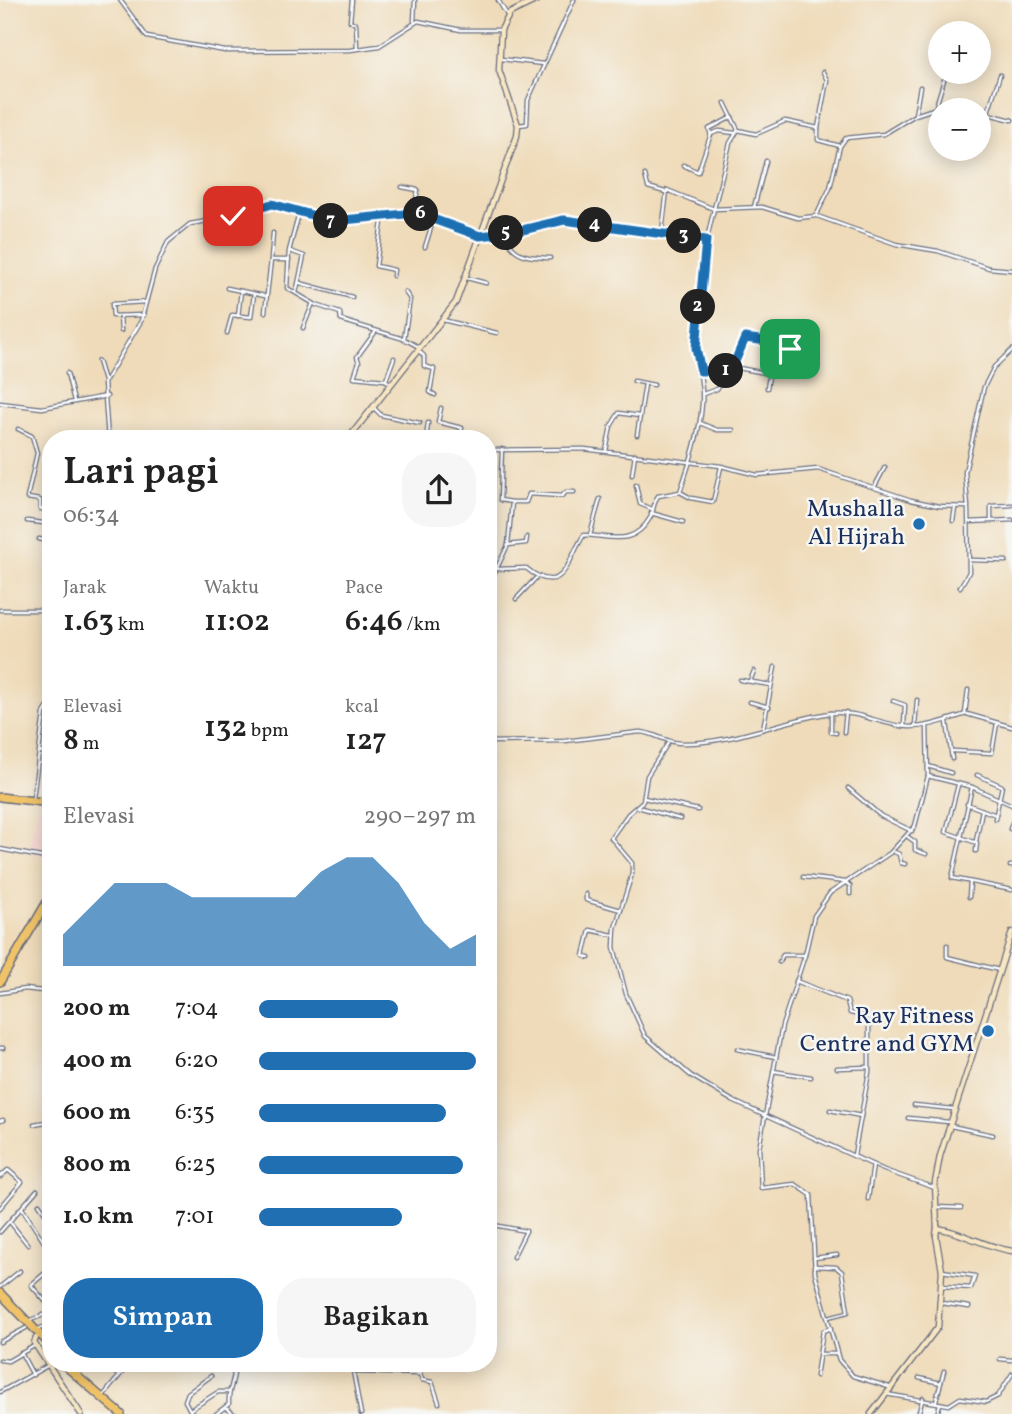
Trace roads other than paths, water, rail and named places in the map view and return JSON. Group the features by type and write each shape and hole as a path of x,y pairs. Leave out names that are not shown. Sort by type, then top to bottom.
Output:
{"highway":[{"path":"0,797 42,802"},
{"path":"0,982 42,910"},
{"path":"0,1293 42,1342"},
{"path":"0,1300 13,1311"},
{"path":"33,1333 42,1340"},
{"path":"76,1372 121,1414"}],"street":[{"path":"120,0 143,34 162,42 225,51 293,52 379,46 421,21 461,30 500,30"},
{"path":"352,0 350,21 356,24 357,49"},
{"path":"414,23 415,0"},
{"path":"498,0 507,16"},
{"path":"356,430 456,302 467,278 516,140 517,125 498,58 500,30 507,16 537,0"},
{"path":"517,125 527,124 527,103 574,0"},
{"path":"498,58 543,64"},
{"path":"823,72 827,80 818,140 840,146"},
{"path":"991,103 1000,75"},
{"path":"915,115 919,87"},
{"path":"725,103 738,130"},
{"path":"816,216 830,188 840,146 848,137 884,134 928,109"},
{"path":"991,113 1012,120"},
{"path":"683,165 699,171 711,135 709,130 732,117"},
{"path":"738,130 757,134 785,121 818,128"},
{"path":"680,492 700,423 701,371 696,348 706,240 738,130"},
{"path":"711,135 719,131 735,133"},
{"path":"754,207 766,161"},
{"path":"645,175 648,187 665,192 673,190 714,209 754,207 800,218 816,216 899,244 938,251 989,268 1012,270"},
{"path":"402,187 418,190 413,213"},
{"path":"662,232 665,192"},
{"path":"104,383 144,315 145,302 168,242 188,224 230,217 269,204 333,221 413,213 480,236 514,232 564,220 706,240"},
{"path":"299,213 289,251 286,287 313,303 340,313 341,320 404,339 420,350 424,356 424,366 434,369 430,391 435,395"},
{"path":"383,214 376,266 394,270 393,276"},
{"path":"425,247 434,218"},
{"path":"514,232 511,246 515,251 524,256 550,258"},
{"path":"264,312 273,233"},
{"path":"289,251 304,256 296,293"},
{"path":"271,259 289,260"},
{"path":"467,278 486,283"},
{"path":"300,283 352,297"},
{"path":"227,288 265,296"},
{"path":"238,316 241,291"},
{"path":"404,339 410,299 405,292"},
{"path":"227,333 231,316 251,317 254,293"},
{"path":"144,315 112,314 113,303 145,302"},
{"path":"303,328 313,303"},
{"path":"120,316 121,331"},
{"path":"442,319 497,333"},
{"path":"376,331 357,357 359,362 354,377 386,380 392,384"},
{"path":"701,371 729,371 743,339 789,346 790,362"},
{"path":"767,388 775,342"},
{"path":"960,587 968,575 970,560 965,472 984,387 994,367 1012,350"},
{"path":"386,380 394,358"},
{"path":"98,361 107,396 108,430"},
{"path":"733,367 771,374"},
{"path":"67,373 74,401"},
{"path":"634,381 654,385"},
{"path":"702,394 717,389 722,383"},
{"path":"637,435 645,384"},
{"path":"0,403 42,408 107,396"},
{"path":"374,408 381,415 420,423"},
{"path":"442,408 438,422 461,430"},
{"path":"606,451 611,428 619,413 639,416"},
{"path":"427,430 428,423"},
{"path":"700,423 717,430 733,430"},
{"path":"18,429 32,436 37,451 27,498 40,500 42,509"},
{"path":"497,449 606,451 721,466 757,475 823,470 875,486 896,496 955,508 968,507"},
{"path":"502,449 500,500 526,502 529,494 562,496 565,492 574,492"},
{"path":"632,475 635,454"},
{"path":"512,502 508,545 498,569 526,568 536,578 549,579 562,573 573,561 581,537 631,537 652,511 658,496 680,492 691,498 713,502 721,466"},
{"path":"875,486 886,467"},
{"path":"636,485 640,504 683,522"},
{"path":"590,535 600,499"},
{"path":"991,521 991,506 1012,505"},
{"path":"953,521 955,508"},
{"path":"969,522 1012,520"},
{"path":"27,522 42,523"},
{"path":"508,545 526,543 527,537"},
{"path":"970,560 1006,561"},
{"path":"516,599 536,578"},
{"path":"0,610 42,610"},
{"path":"763,729 775,667"},
{"path":"750,681 754,671"},
{"path":"740,680 771,685"},
{"path":"965,714 968,691"},
{"path":"915,726 917,699"},
{"path":"893,701 905,705 904,726"},
{"path":"750,702 769,707"},
{"path":"844,732 846,712"},
{"path":"497,741 565,741 639,732 647,732 668,743 731,739 831,713 846,712 904,726 947,722 965,714 1012,727"},
{"path":"831,713 831,732 836,733"},
{"path":"947,722 953,760"},
{"path":"953,751 992,753 997,723"},
{"path":"889,1387 853,1376 841,1364 814,1266 813,1199 809,1192 795,1184 760,1186 758,1153 776,1057 816,912 830,893 890,853 912,831 928,776 928,725"},
{"path":"32,801 42,739"},
{"path":"668,743 647,777 645,798 628,814 611,838 632,863 614,935 619,970 642,1032 671,1060 703,1083 766,1116 873,1165 935,1188"},
{"path":"928,766 951,773"},
{"path":"977,775 1002,786 995,819"},
{"path":"928,776 972,787 1012,805"},
{"path":"958,785 946,832 975,842"},
{"path":"972,787 952,878 1012,890"},
{"path":"848,788 881,816 912,831"},
{"path":"645,798 698,810"},
{"path":"967,804 996,814"},
{"path":"638,807 680,819"},
{"path":"976,851 975,842 982,810"},
{"path":"1010,829 1012,823"},
{"path":"908,837 915,842 915,850 926,853"},
{"path":"0,849 42,857"},
{"path":"890,853 899,854 901,863 905,863"},
{"path":"803,877 845,882 850,886 850,894"},
{"path":"969,897 971,882"},
{"path":"586,894 586,900 621,910"},
{"path":"589,958 584,956 584,950 590,930 614,935"},
{"path":"871,1414 889,1387 938,1327 942,1270 936,1236 935,1188 948,1124 1012,932"},
{"path":"947,945 947,957 999,970"},
{"path":"779,962 783,955 806,956"},
{"path":"796,981 847,1002 850,1013 869,1017 869,1067 854,1156"},
{"path":"0,993 25,989 42,991"},
{"path":"737,1049 776,1057"},
{"path":"837,1068 869,1067"},
{"path":"774,1071 811,1077"},
{"path":"914,1105 953,1109"},
{"path":"830,1110 861,1116"},
{"path":"908,1118 993,1135"},
{"path":"34,1124 42,1123"},
{"path":"868,1199 873,1165"},
{"path":"0,1177 8,1170 22,1182 0,1208"},
{"path":"0,1232 37,1190"},
{"path":"39,1204 42,1208"},
{"path":"935,1207 961,1208"},
{"path":"22,1208 42,1238"},
{"path":"10,1222 28,1245"},
{"path":"497,1226 526,1231 513,1257"},
{"path":"937,1228 946,1229 989,1247 1012,1251"},
{"path":"936,1236 946,1229"},
{"path":"814,1258 837,1255"},
{"path":"814,1266 836,1267 842,1272 848,1312 828,1317"},
{"path":"0,1287 20,1270"},
{"path":"941,1286 971,1288 975,1276 942,1270"},
{"path":"42,1276 31,1285 42,1299"},
{"path":"941,1303 969,1307"},
{"path":"0,1360 7,1361 21,1353 42,1322"},
{"path":"0,1342 42,1328"},
{"path":"816,1376 823,1331 831,1328"},
{"path":"33,1333 42,1350"},
{"path":"21,1353 33,1375"},
{"path":"821,1354 837,1354"},
{"path":"1000,1359 1012,1360"},
{"path":"0,1384 2,1392 42,1369"},
{"path":"936,1401 944,1371"},
{"path":"54,1372 81,1414"},
{"path":"114,1372 119,1377"},
{"path":"103,1396 123,1372"},
{"path":"216,1414 230,1402 228,1392 235,1372"},
{"path":"353,1372 360,1414"},
{"path":"375,1372 420,1374 422,1380 432,1383 439,1403"},
{"path":"885,1394 952,1404 962,1398 990,1401 998,1396 1012,1374"},
{"path":"211,1376 188,1393 185,1400 191,1412 218,1392 228,1392"},
{"path":"919,1378 941,1383"},
{"path":"919,1411 923,1398"},
{"path":"937,1414 941,1403"},
{"path":"226,1408 234,1414"}],"place":[{"name":"Mushalla Al Hijrah","path":"919,524"},
{"name":"Ray Fitness Centre and GYM","path":"988,1031"}]}
